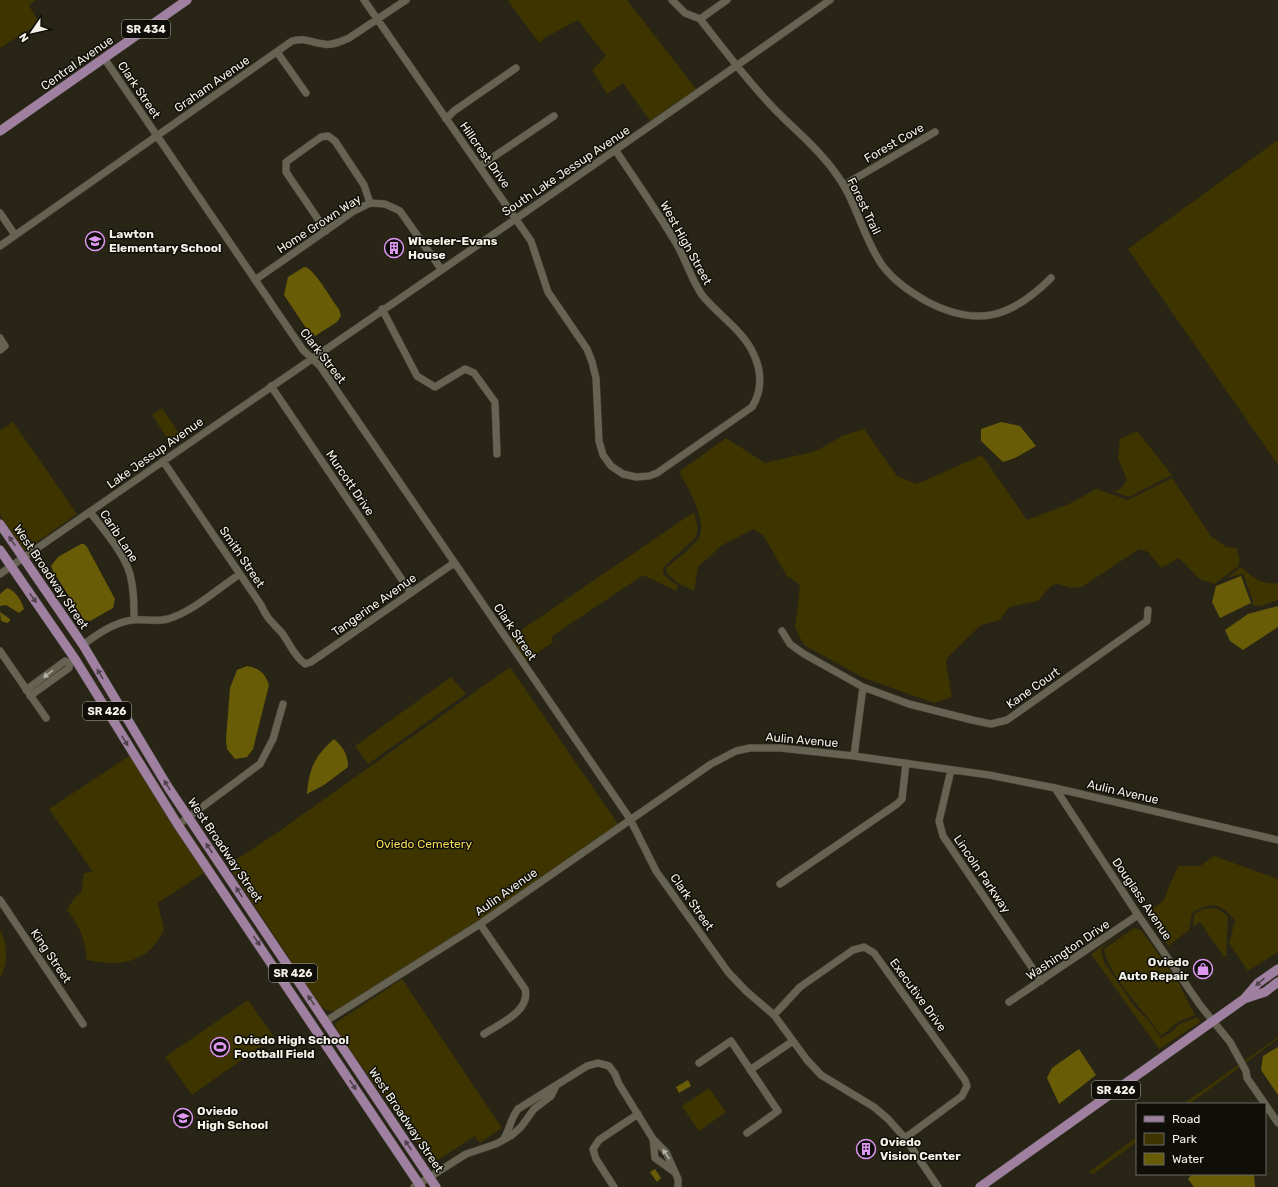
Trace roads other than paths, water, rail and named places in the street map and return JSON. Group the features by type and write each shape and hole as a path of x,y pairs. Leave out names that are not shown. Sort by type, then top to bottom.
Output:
{"main road":[{"name":"Central Avenue","path":"0,131 187,0"},
{"name":"West Broadway Street","path":"0,524 83,645 168,787 436,1187"},
{"name":"West Broadway Street","path":"0,550 178,825 332,1052 418,1186"},
{"name":"SR 426","path":"980,1187 1214,1021 1245,998 1258,983 1278,969"},
{"name":"SR 426","path":"1245,998 1265,992 1278,982"},
{"path":"302,1009 309,1010 314,1018 326,1021"},
{"path":"332,1052 343,1056 348,1063 357,1067"}],"street":[{"name":"Hillcrest Drive","path":"364,0 516,217 536,252 548,292 587,349 592,362 596,378 599,441 603,455 611,466 623,474 636,477 649,476 665,468 714,434"},
{"name":"Graham Avenue","path":"0,246 292,41 302,39 325,45 339,43 378,20 406,0"},
{"name":"Forest Trail","path":"672,0 686,14 700,19 768,103 810,141 844,185 852,198 871,246 881,264 892,277 911,292 948,312 961,315 980,316 1012,308 1036,293 1051,278"},
{"path":"700,19 727,0"},
{"name":"South Lake Jessup Avenue","path":"312,358 516,217 616,151 830,0"},
{"path":"277,52 306,93"},
{"name":"Clark Street","path":"104,58 302,350 321,368 630,820 656,871 728,972 746,991 774,1015 821,1075 874,1107 888,1119 905,1138 938,1187"},
{"path":"446,119 454,111 516,68"},
{"path":"480,166 554,116"},
{"name":"Forest Cove","path":"844,185 934,132"},
{"path":"326,231 284,167 286,162 321,137 328,136 335,141 364,186 370,203"},
{"name":"West High Street","path":"616,151 677,245 690,275 702,294 718,313 743,338 754,354 758,367 760,384 758,397 752,407 714,434"},
{"name":"Home Grown Way","path":"255,280 326,231 370,203 385,204 400,211 441,269"},
{"path":"0,213 15,235"},
{"path":"382,309 418,376 436,387 465,369 474,372 495,402 497,454"},
{"path":"0,338 3,348"},
{"name":"Lake Jessup Avenue","path":"0,574 312,358"},
{"name":"Murcott Drive","path":"271,386 410,593"},
{"name":"Smith Street","path":"163,461 262,605 272,624 281,632 298,658 305,664"},
{"name":"Carib Lane","path":"90,512 114,544 130,572 133,586 134,620"},
{"name":"Tangerine Avenue","path":"305,664 311,662 454,563"},
{"path":"83,645 114,625 134,620 152,621 167,619 183,613 240,574"},
{"name":"Kane Court","path":"782,631 790,644 863,688 909,704 991,724 1007,720 1147,621 1148,610"},
{"path":"0,651 46,718"},
{"path":"28,693 69,668 73,661"},
{"path":"854,756 863,688"},
{"path":"178,825 260,764 273,739 283,704"},
{"name":"Aulin Avenue","path":"326,1021 480,924 711,764 736,751 750,748 780,748 854,756 951,770 1055,788 1278,840"},
{"path":"780,884 897,804 902,799 906,763"},
{"name":"Lincoln Parkway","path":"951,770 940,821 942,836 1041,981"},
{"name":"Douglass Avenue","path":"1055,788 1138,915 1230,1042 1246,1071 1247,1078 1264,1103"},
{"name":"King Street","path":"0,900 83,1024"},
{"name":"Washington Drive","path":"1009,1002 1138,915"},
{"path":"480,924 525,989 527,995 521,1009 484,1034"},
{"name":"Executive Drive","path":"774,1015 800,987 853,950 864,947 874,953 968,1086 962,1096 905,1138"},
{"path":"699,1063 730,1041 750,1070 778,1111 747,1133"},
{"path":"750,1070 793,1041"},
{"path":"503,1140 518,1109 587,1066 598,1063 609,1066 653,1139 666,1152 673,1171 678,1179 678,1187"},
{"path":"418,1186 466,1154 496,1144 518,1130 528,1116 551,1096 556,1086"},
{"name":"Douglass Avenue","path":"1266,1105 1278,1123"},
{"path":"518,1109 528,1116"},
{"path":"614,1187 596,1159 593,1149 598,1140 638,1114"},
{"path":"510,1125 518,1130"},
{"path":"653,1139 655,1158 673,1171"}],"water":[{"path":"304,267 308,268 317,278 339,309 341,316 337,322 315,336 308,331 284,295 288,277"},
{"path":"1001,422 1020,426 1036,446 1015,458 1003,462 981,441 981,429"},
{"path":"81,544 84,544 87,547 115,599 113,608 90,621 84,620 51,566 58,557"},
{"path":"1241,576 1251,603 1220,618 1212,602 1216,586"},
{"path":"7,588 18,596 22,603 24,609 19,613 6,605 0,606 0,594"},
{"path":"1278,606 1278,627 1243,650 1230,641 1225,630 1248,614"},
{"path":"0,612 10,619 10,621 7,623 1,621"},
{"path":"247,666 255,668 261,672 266,677 269,685 253,749 247,757 235,759 227,749 226,739 230,688 237,670"},
{"path":"334,739 344,751 347,758 348,767 324,785 307,794 309,777 314,763 327,745"},
{"path":"1278,1047 1278,1095 1261,1070 1263,1056"},
{"path":"1079,1049 1096,1075 1059,1104 1047,1078 1052,1068"},
{"path":"688,1080 691,1086 679,1093 676,1087"},
{"path":"655,1169 661,1178 657,1182 650,1172"},
{"path":"1191,1175 1254,1175 1255,1187 1194,1187 1188,1179"}],"place":[{"name":"Lawton Elementary School","path":"95,241"},
{"name":"Wheeler-Evans House","path":"394,248"},
{"name":"Oviedo Auto Repair","path":"1203,969"},
{"name":"Oviedo High School Football Field","path":"220,1047"},
{"name":"Oviedo High School","path":"183,1118"},
{"name":"Oviedo Vision Center","path":"866,1149"}],"park label":[{"name":"Oviedo Cemetery","path":"424,844"}]}
